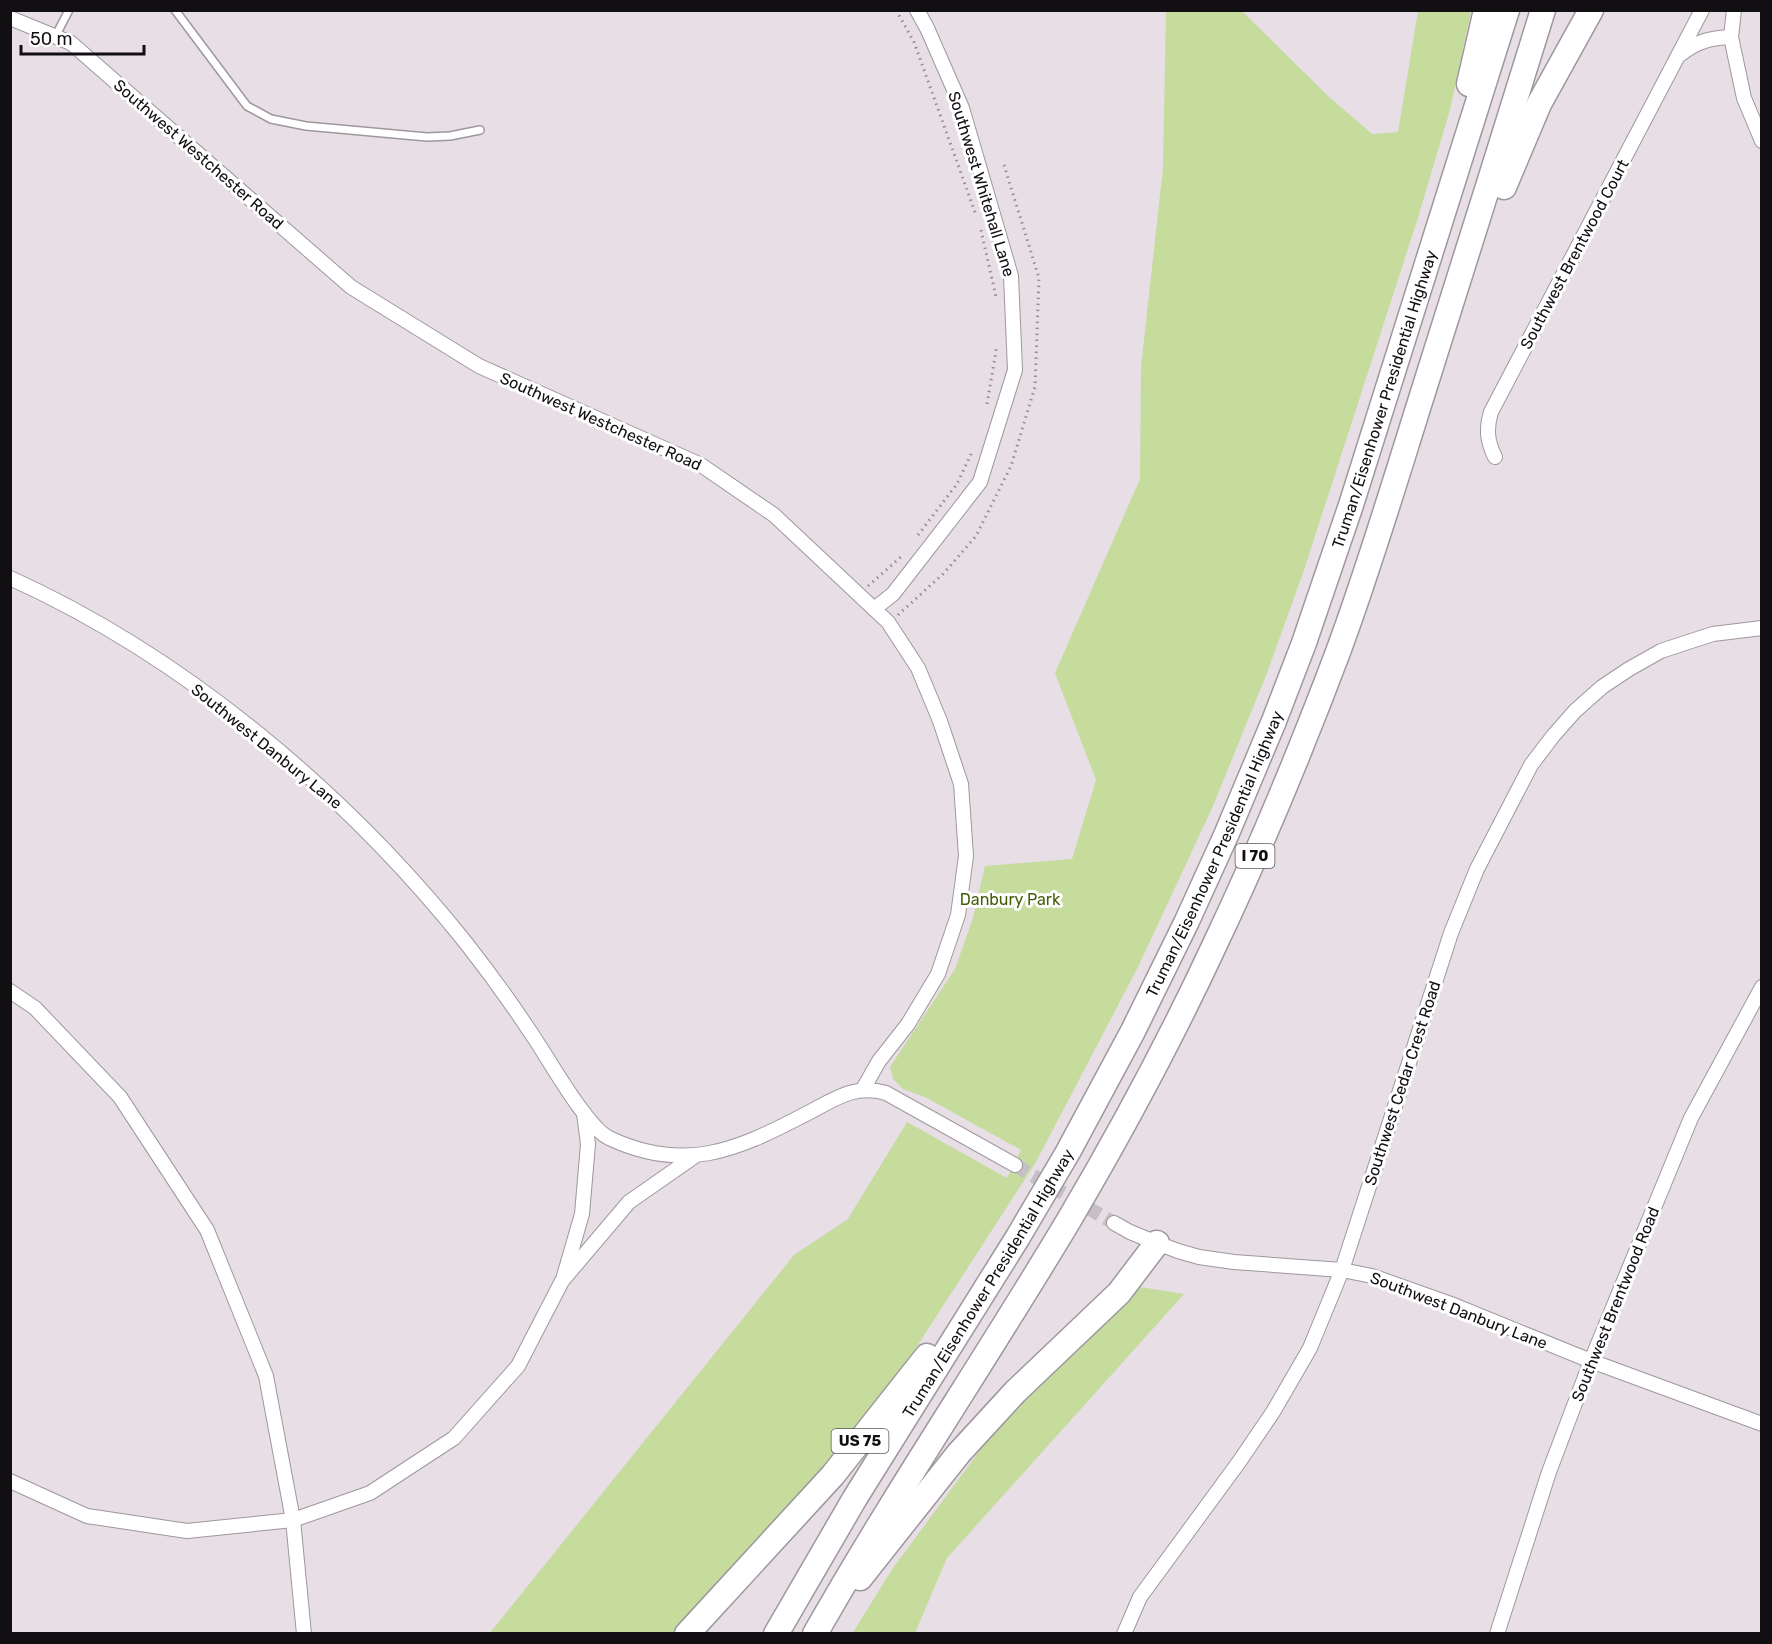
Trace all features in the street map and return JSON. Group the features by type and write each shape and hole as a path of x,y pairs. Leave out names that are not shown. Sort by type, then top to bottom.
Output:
{"highway":[{"path":"1446,204 1486,10"},
{"name":"Truman/Eisenhower Presidential Highway","path":"776,1634 855,1498 1018,1237 1093,1107 1163,971 1227,833 1304,643 1351,505 1507,10"},
{"name":"Truman/Eisenhower Presidential Highway","path":"815,1634 878,1525 1070,1217 1127,1116 1212,951 1286,785 1339,650 1379,533 1543,10"},
{"path":"1445,324 1539,104 1591,10"},
{"name":"US 75","path":"687,1634 833,1474 920,1366 939,1338 1018,1237"},
{"path":"815,1634 959,1453 1015,1392 1119,1293 1157,1243"}],"street":[{"name":"Southwest Whitehall Lane","path":"874,609 892,594 980,482 1015,370 1011,276 962,108 917,10"},
{"name":"Southwest Brentwood Court","path":"1495,457 1487,435 1491,412 1702,10"},
{"path":"1734,10 1731,37 1744,98 1761,141"},
{"name":"Southwest Westchester Road","path":"10,18 71,43 351,287 479,366 701,465 774,515 888,622 918,668 940,720 961,784 966,856 958,915 938,974 908,1024 879,1060 863,1089"},
{"path":"1679,55 1690,46 1703,40 1731,37"},
{"name":"Southwest Danbury Lane","path":"10,578 80,613 135,645 187,681 246,725 349,814 389,855 466,943 529,1030 584,1113 605,1136 620,1143 673,1156 714,1153 795,1120 851,1092 863,1089"},
{"name":"Southwest Cedar Crest Road","path":"1124,1634 1140,1597 1239,1462 1273,1412 1310,1348 1342,1270 1451,933 1477,869 1531,765 1575,711 1602,687 1629,669 1661,651 1713,634 1761,628"},
{"name":"Southwest Brentwood Road","path":"1497,1634 1549,1472 1591,1361 1691,1118 1761,987"},
{"path":"10,991 35,1008 120,1097 207,1230 266,1376 293,1521 304,1634"},
{"path":"863,1089 886,1093 1015,1165"},
{"name":"Southwest Danbury Lane","path":"562,1281 582,1214 588,1144 584,1113"},
{"path":"10,1481 87,1516 187,1532 293,1521 370,1493 454,1438 518,1366 562,1281 629,1202 695,1156"},
{"name":"Southwest Danbury Lane","path":"1114,1223 1157,1243 1199,1257 1234,1262 1342,1270 1372,1276 1451,1304 1591,1361 1761,1424"}],"lane":[{"path":"55,36 69,10"},
{"path":"175,10 247,106 271,119 306,126 427,137 450,136 480,130"}],"path":[{"path":"896,10 914,42 946,128 979,224 997,303"},
{"path":"986,408 998,351 997,342"},
{"path":"915,538 957,484 977,441"},
{"path":"859,594 902,556 908,547"}],"green space":[{"name":"Danbury Park","path":"1166,11 1242,11 1328,96 1372,134 1398,132 1418,11 1471,11 1450,110 1416,224 1304,570 1267,673 1213,806 1138,967 1036,1162 901,1371 790,1507 672,1633 489,1634 794,1255 848,1219 907,1122 1007,1178 1021,1150 925,1097 903,1089 893,1079 890,1067 955,969 973,918 985,866 1072,859 1096,780 1055,673 1140,479 1141,367 1163,168"},
{"path":"1140,1287 1184,1294 947,1558 915,1633 852,1634 893,1568 995,1430"}],"tunnel":[{"path":"1015,1165 1114,1223"}]}
